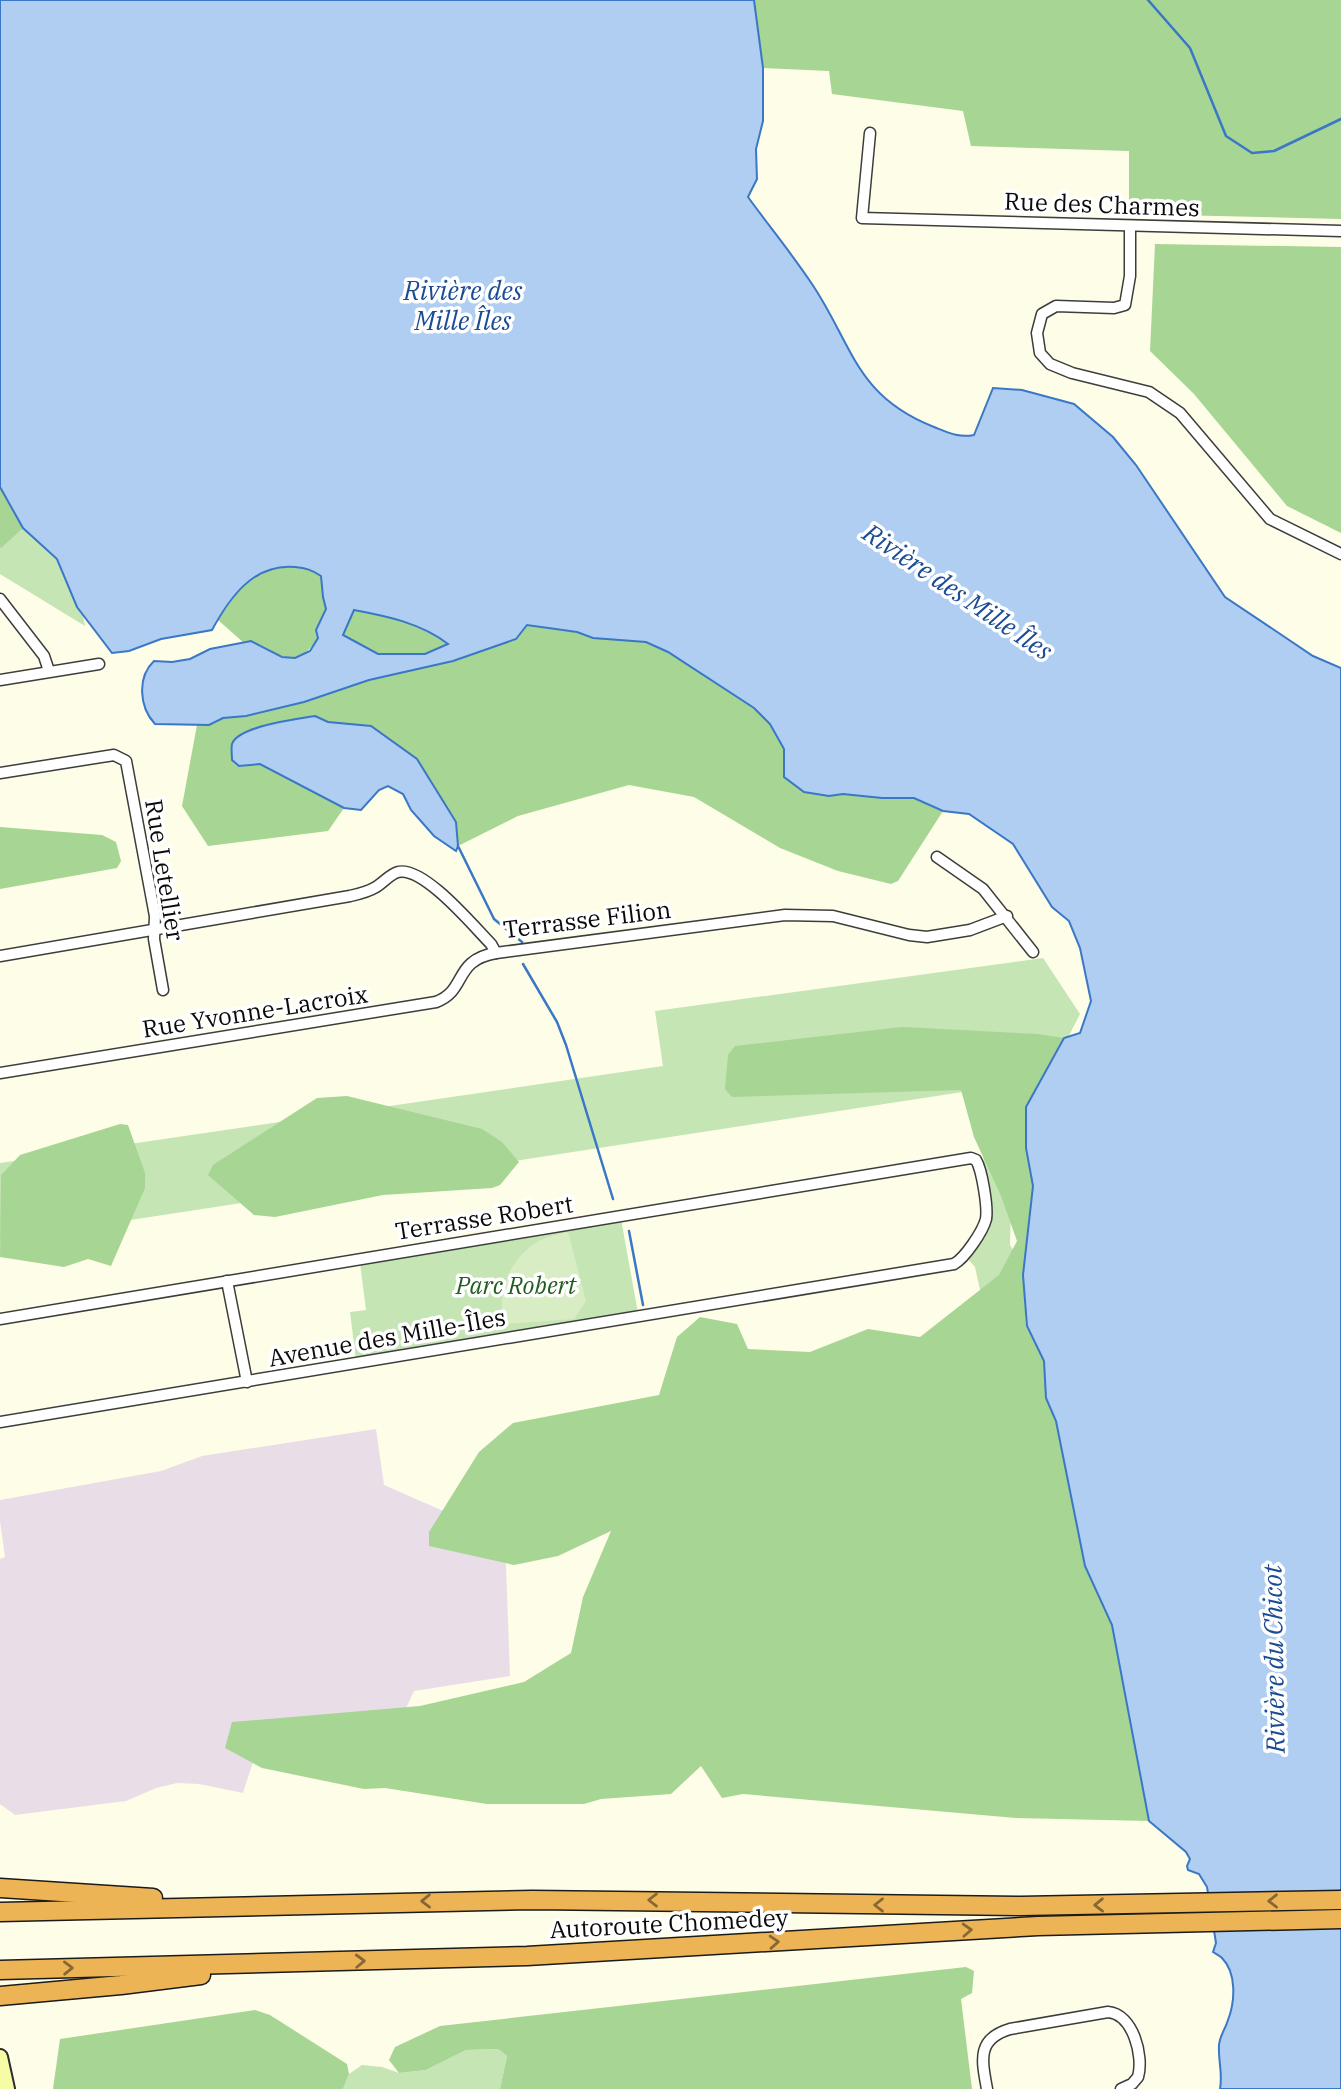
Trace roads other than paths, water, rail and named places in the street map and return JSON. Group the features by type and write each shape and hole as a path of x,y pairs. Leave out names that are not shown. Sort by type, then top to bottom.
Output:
{"highway":[{"path":"0,1888 279,1905"},
{"name":"Autoroute Chomedey","path":"0,1912 532,1900 1021,1906 1341,1900"},
{"name":"Autoroute Chomedey","path":"0,1970 527,1956 964,1930 1341,1919"},
{"path":"0,1996 121,1985 291,1963"}],"main road":[{"path":"0,2057 7,2089"}],"street":[{"name":"Rue des Charmes","path":"870,133 862,218 1341,232"},
{"path":"1130,226 1130,276 1125,305 1114,308 1056,306 1042,314 1037,332 1040,354 1049,364 1072,373 1149,393 1180,413 1269,519 1341,554"},
{"path":"0,599 44,656 49,671"},
{"path":"0,680 99,664"},
{"name":"Rue Letellier","path":"0,773 110,755 122,758 128,768 153,903 156,920 155,947 163,990"},
{"path":"937,857 983,889 1033,952"},
{"name":"Terrasse Filion","path":"0,956 365,892 401,872 418,877 444,897 491,944 496,953 785,915 833,916 920,937 961,932 1007,916"},
{"name":"Rue Yvonne-Lacroix","path":"0,1073 431,1003 450,994 469,964 496,953"},
{"name":"Terrasse Robert","path":"0,1319 974,1159"},
{"name":"Avenue des Mille-Îles","path":"0,1422 954,1264 967,1252 986,1221 979,1164 974,1159"},
{"path":"227,1281 247,1382"},
{"path":"987,2089 982,2054 988,2043 998,2034 1010,2029 1108,2012 1121,2015 1125,2019 1138,2056 1138,2077 1132,2084 1121,2089"}],"water":[{"name":"Rivière des Mille Îles","path":"0,0 754,0 763,68 763,121 756,149 757,179 748,197 812,284 871,384 887,400 908,414 944,431 964,436 974,435 993,388 1022,390 1074,404 1113,437 1136,465 1225,597 1313,656 1341,668 1341,2089 1220,2089 1219,2045 1233,1996 1230,1971 1222,1958 1213,1952 1216,1943 1207,1887 1199,1874 1188,1870 1190,1859 1186,1852 1149,1821 1112,1625 1085,1566 1056,1421 1046,1398 1044,1361 1027,1326 1023,1275 1033,1186 1026,1148 1026,1107 1064,1038 1080,1033 1091,1001 1080,948 1069,921 1052,907 1013,844 969,814 943,811 914,798 843,794 829,796 804,792 784,777 784,749 770,724 754,708 668,652 646,642 593,638 577,632 527,625 516,639 453,661 369,680 304,702 246,716 223,718 209,725 155,724 146,709 142,692 145,675 154,661 190,659 210,649 251,641 282,657 295,658 310,651 318,638 316,630 326,609 321,576 295,567 280,567 267,571 255,576 235,595 212,630 161,639 129,651 112,653 77,607 57,559 23,528 0,487","holes":["354,610 415,626 448,644 425,654 378,654 343,635"]},
{"path":"315,716 328,722 371,726 417,759 456,822 456,851 434,836 411,810 403,794 388,786 379,790 361,810 344,808 260,764 239,766 232,760 232,744 245,732 269,724"}],"waterway":[{"path":"1148,0 1190,48 1226,136 1252,153 1274,151 1341,119"},
{"path":"458,846 494,919 522,942"},
{"path":"523,964 557,1022 566,1045 613,1199"},
{"path":"629,1231 643,1305"}],"park label":[{"name":"Parc Robert","path":"516,1285"}],"water label":[{"name":"Rivière du Chicot","path":"1273,1659"}]}
